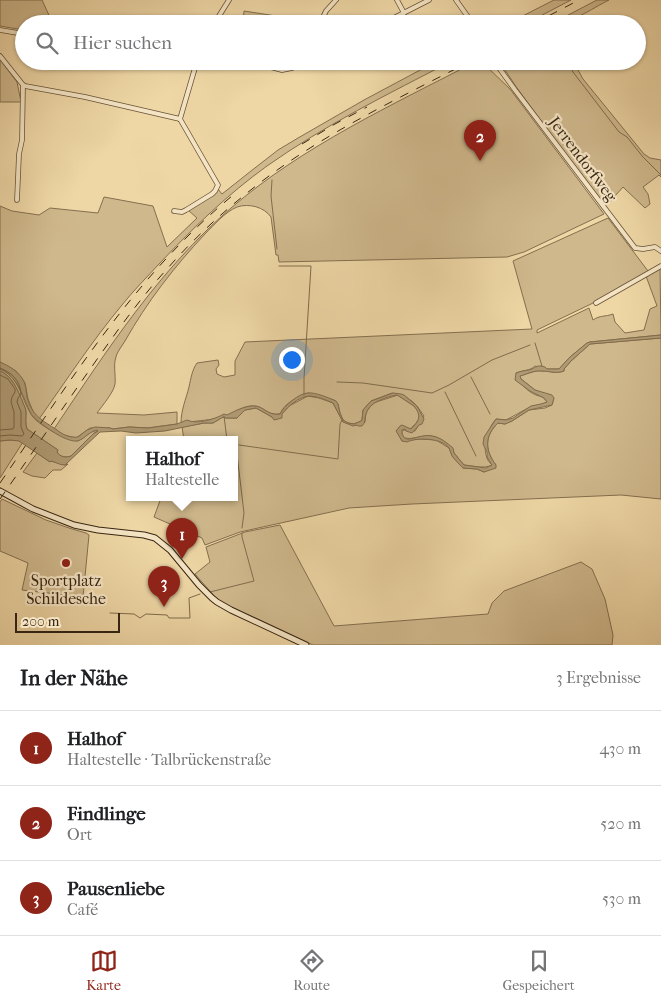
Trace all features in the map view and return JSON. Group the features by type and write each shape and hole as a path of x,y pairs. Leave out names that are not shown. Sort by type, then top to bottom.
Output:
{"main road":[{"path":"0,491 33,509 74,525 155,538 170,550 199,585 217,602 306,645"}],"street":[{"path":"220,15 229,0"},
{"path":"324,15 336,0"},
{"path":"397,0 404,13"},
{"path":"400,15 429,0"},
{"path":"456,0 467,15"},
{"path":"0,30 15,32"},
{"path":"0,56 23,85 22,133 17,200"},
{"path":"180,119 195,70"},
{"name":"Jerrendorfweg","path":"501,70 635,248 655,247 661,251"},
{"path":"23,85 106,101 180,119 218,185 212,194 186,210 182,212 174,211"},
{"path":"596,303 661,266"}],"shaded area":[{"path":"0,0 42,0 49,15 15,15 15,28 0,26"},
{"path":"554,0 571,0 542,15 525,15"},
{"path":"597,0 609,0 582,15 568,15"},
{"path":"244,11 270,15 244,15"},
{"path":"0,59 17,82 21,102 0,102"},
{"path":"420,70 435,70 357,110 311,137 267,166 211,212 131,294 90,347 39,419 34,414 28,399 25,383 16,371 0,362 0,206 12,211 39,215 50,208 98,213 104,197 153,206 167,247 197,218 188,210 213,195 218,189 222,194 278,150"},
{"path":"459,70 490,70 510,89 604,214 524,252 507,257 279,262 278,255 276,255 271,217 256,207 246,205 237,207 220,219 194,246 142,312 117,353 114,387 97,413 144,415 177,412 177,424 148,428 90,428 76,438 64,435 54,429 135,312 157,284 205,232 231,208 288,165 381,110"},
{"path":"505,70 578,70 583,79 644,154 650,158 661,160 661,177 659,175 643,187 648,194 650,204 645,208 623,187 607,205 603,205"},
{"path":"608,218 648,271 591,304 537,330 537,333 589,308 593,320 613,314 615,322 625,333 644,330 650,309 657,306 646,276 660,268 661,335 590,342 570,357 559,369 535,366 529,370 516,373 526,389 543,397 547,402 530,407 506,420 496,419 488,432 485,448 488,461 492,465 482,467 464,465 446,443 437,437 404,437 402,430 415,431 424,416 413,402 406,397 392,393 371,401 363,410 362,420 354,424 343,420 338,404 334,400 308,393 288,403 280,414 272,414 257,406 250,406 209,420 181,423 192,374 197,363 218,360 217,374 224,377 235,375 235,361 245,342 532,329 513,261"},
{"path":"661,338 661,499 621,495 349,508 240,532 205,545 202,538 154,517 160,501 238,501 238,436 183,436 182,427 213,423 223,417 237,418 245,410 256,408 272,417 282,414 289,406 308,396 333,403 343,422 357,425 365,422 366,412 373,403 398,395 414,406 419,416 418,421 410,429 400,426 397,431 402,441 436,440 449,448 452,455 463,468 477,469 484,472 496,465 488,449 488,438 498,423 505,424 529,410 552,405 554,398 535,390 521,379 520,376 537,371 564,371 571,361 590,344"},
{"path":"0,369 7,373 17,384 29,411 36,421 47,428 78,441 91,432 98,431 71,456 65,457 60,455 57,452 58,450 27,429 26,411 14,383"},
{"path":"0,441 23,442 0,478"},
{"path":"37,453 50,462 68,464 61,470 53,470 45,478 23,472"},
{"path":"2,499 46,520 89,535 83,597 22,590 28,563 0,551 0,502"},
{"path":"280,525 334,626 488,614 492,603 504,591 581,562 592,569 605,599 613,635 612,645 313,645 222,603 195,574 210,562 206,547 245,532"}],"water":[{"path":"661,335 661,338 590,344 571,361 564,371 537,371 520,376 521,379 535,390 552,395 554,398 552,405 529,410 505,424 498,423 488,438 488,449 496,468 484,472 477,469 463,468 452,456 449,448 441,442 423,439 402,441 396,431 402,425 411,429 418,421 419,416 414,406 397,395 374,403 368,410 362,426 353,426 343,422 333,403 318,397 309,396 294,402 282,414 282,418 274,420 256,408 245,410 237,418 223,417 213,423 165,431 136,433 121,431 100,432 65,465 50,462 19,441 0,441 0,371 14,383 26,409 27,429 58,450 57,452 60,455 65,457 71,456 98,431 94,431 81,440 76,441 65,438 45,427 31,414 16,382 0,369 0,362 12,368 22,378 29,403 38,417 69,437 78,437 95,427 113,429 129,427 148,428 177,424 187,420 201,422 250,406 257,406 272,414 280,414 285,407 300,395 308,393 318,394 336,401 343,420 354,424 362,420 363,410 371,401 393,393 404,395 417,406 424,419 422,424 412,433 405,429 402,430 405,438 429,436 438,438 453,448 454,453 464,465 486,468 492,465 483,444 484,437 496,419 506,420 513,418 531,406 547,402 544,398 515,380 516,373 540,366 547,369 559,369 570,357 590,342"}],"waterway":[{"path":"572,70 619,132 627,137 661,175"},
{"path":"272,180 271,196 277,249"},
{"path":"279,266 311,266 304,395"},
{"path":"535,343 542,366"},
{"path":"337,382 363,383 432,393 492,360 530,345"},
{"path":"471,377 490,414"},
{"path":"445,392 476,456"},
{"path":"224,416 226,436"},
{"path":"239,445 338,459 340,424 342,420"},
{"path":"238,463 244,513 242,528"},
{"path":"210,592 254,581 242,533"},
{"path":"110,613 134,614 140,618 146,614 167,615 169,618 190,618 189,598 200,594"}],"railway":[{"path":"550,15 579,0"},
{"path":"0,499 135,307 178,257 212,223 285,164 363,117 454,70"},
{"path":"302,144 367,107"},
{"path":"0,483 79,368 135,295 197,227 232,196"}],"place":[{"name":"Findlinge","path":"480,161"},
{"name":"Halhof","path":"182,559"},
{"name":"Sportplatz Schildesche","path":"66,563"},
{"name":"Pausenliebe","path":"164,607"}]}
